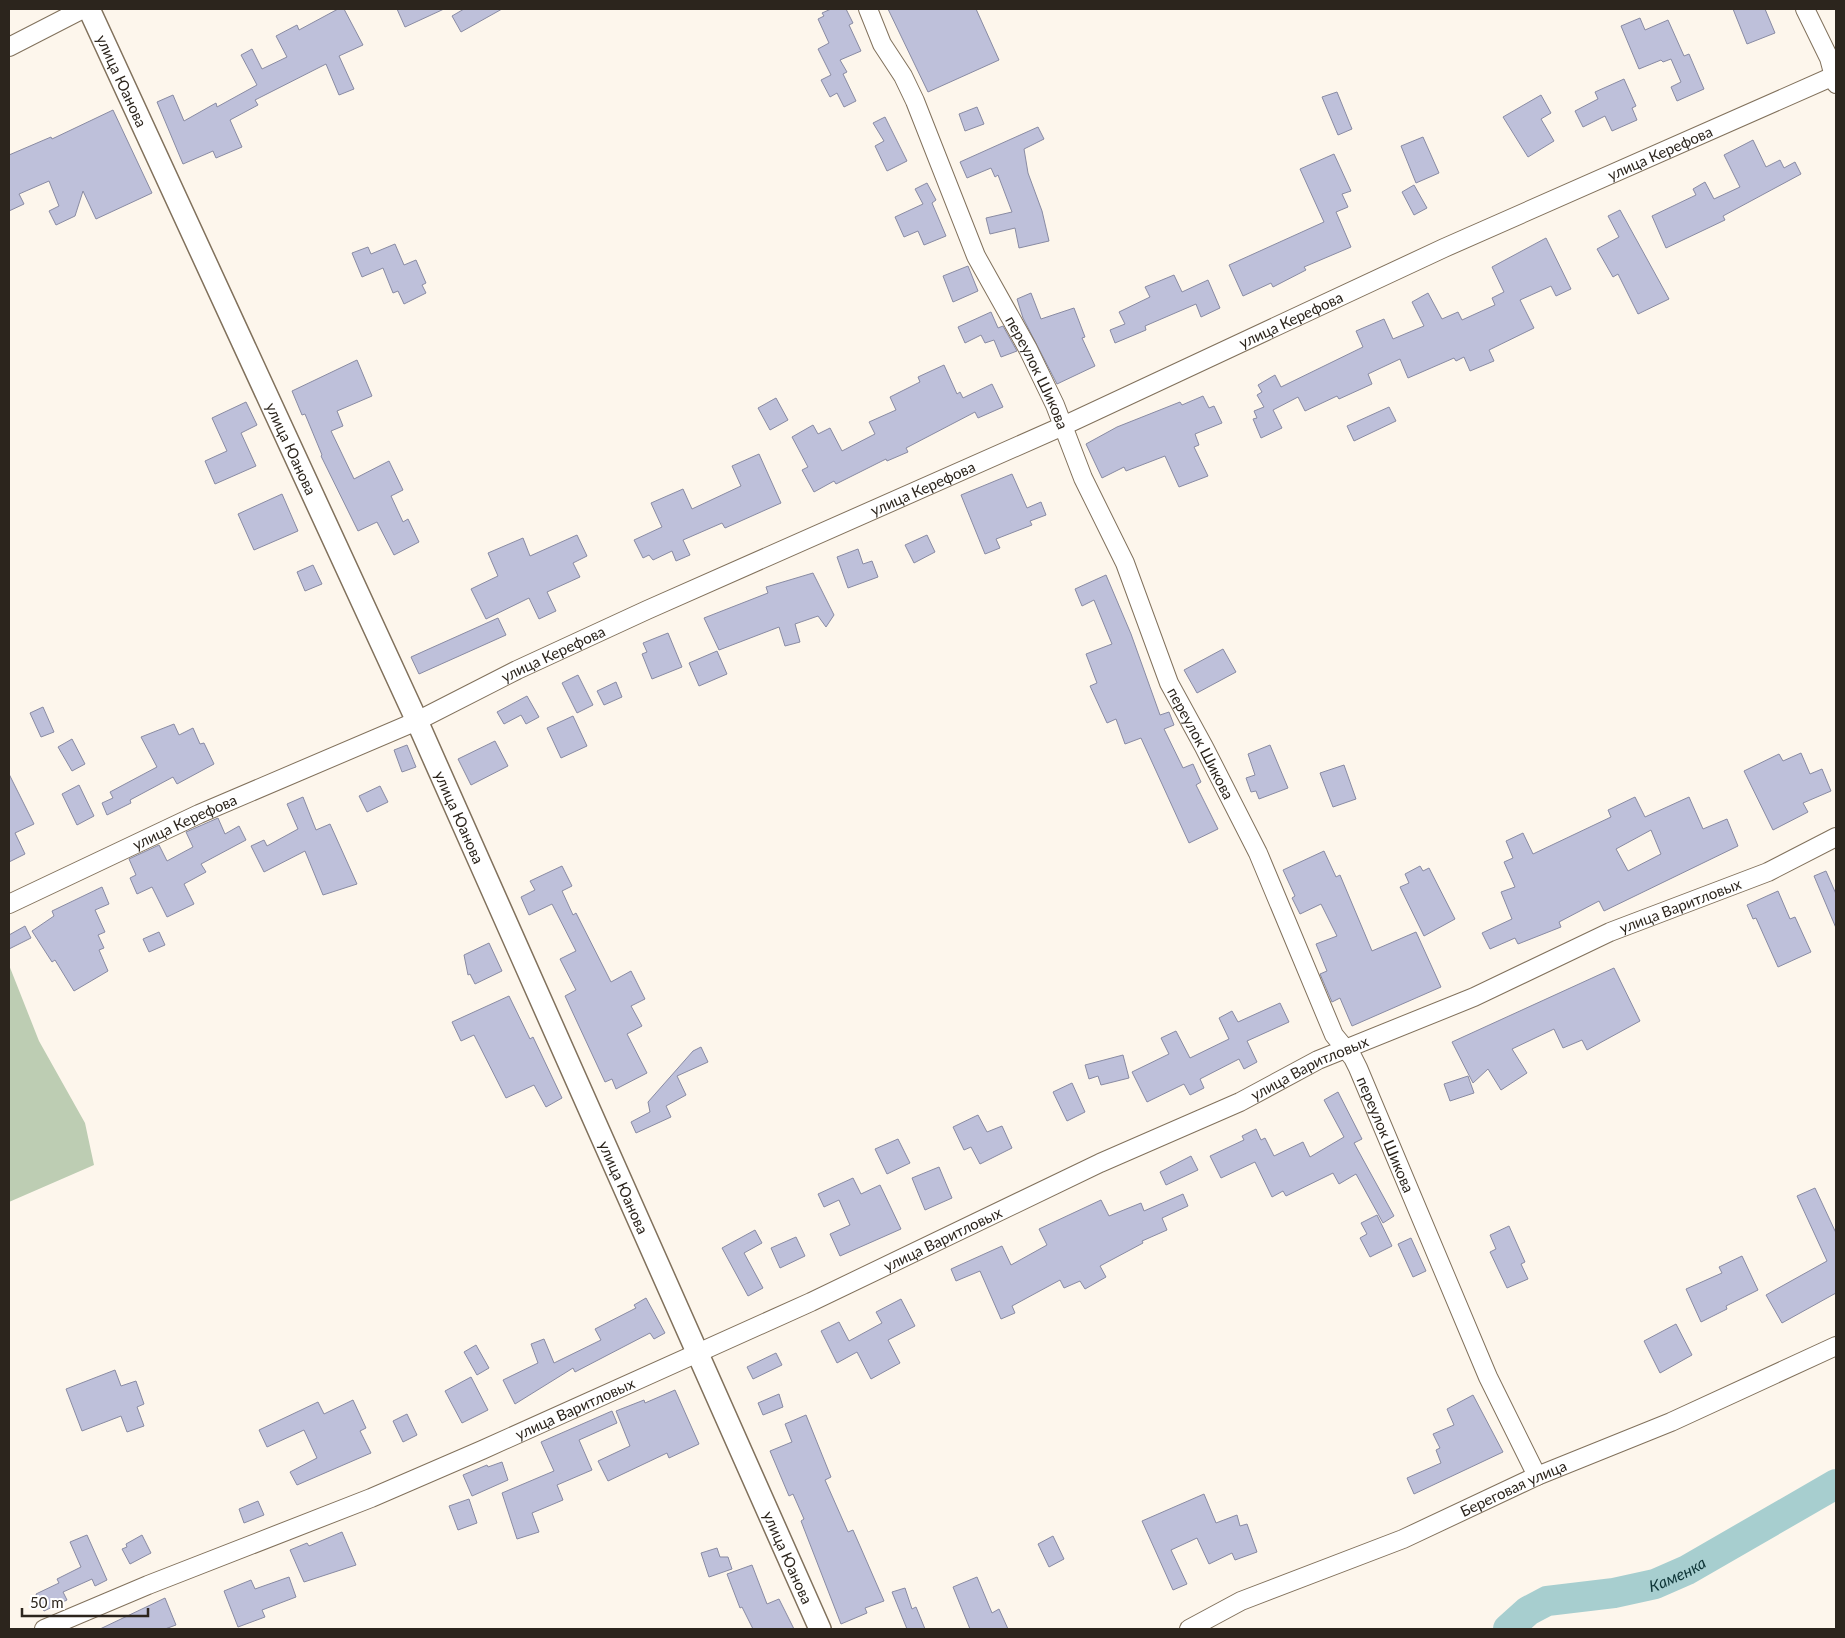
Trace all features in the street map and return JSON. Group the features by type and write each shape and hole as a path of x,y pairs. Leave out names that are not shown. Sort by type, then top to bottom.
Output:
{"street":[{"path":"9,47 83,9"},
{"name":"улица Юанова","path":"89,9 417,721 820,1629"},
{"name":"переулок Шикова","path":"868,9 882,44 903,76 915,101 976,256 1028,349 1063,426 1083,478 1125,564 1169,683 1258,854 1334,1035 1358,1068 1488,1377 1537,1476"},
{"path":"1805,9 1829,58 1835,78"},
{"name":"улица Керефова","path":"9,904 199,814 417,721 517,670 656,606 1063,426 1453,244 1835,78"},
{"name":"улица Варитловых","path":"44,1629 157,1581 371,1498 820,1298 1100,1163 1240,1102 1301,1068 1474,997 1610,932 1753,878 1836,837"},
{"name":"Береговая улица","path":"1189,1629 1240,1601 1404,1538 1537,1476 1671,1422 1836,1346"}],"green space":[{"path":"9,965 39,1041 85,1123 94,1165 9,1202"}],"building":[{"path":"338,9 344,9 363,45 339,56 354,89 339,95 326,64 255,100 258,105 230,120 242,147 216,158 213,151 183,164 157,102 173,95 184,121 216,103 217,107 257,85 241,55 252,49 262,69 287,57 276,36 297,25 299,30"},
{"path":"397,9 444,9 405,27"},
{"path":"464,9 502,9 461,32 452,16"},
{"path":"831,9 846,9 853,23 849,25 861,51 840,60 847,72 843,74 856,101 844,107 837,93 830,97 821,80 831,75 818,49 829,43 818,19 824,16 822,13"},
{"path":"888,9 976,9 999,60 928,92"},
{"path":"1733,9 1765,9 1775,33 1747,44"},
{"path":"1640,18 1645,30 1668,20 1684,56 1689,54 1704,89 1677,101 1671,87 1681,82 1671,59 1663,62 1661,60 1639,69 1621,26"},
{"path":"1624,79 1636,106 1632,108 1637,120 1612,131 1605,116 1583,127 1575,111 1598,99 1595,92"},
{"path":"1337,92 1352,129 1338,135 1322,97"},
{"path":"1541,95 1551,113 1541,119 1554,141 1528,157 1503,117"},
{"path":"977,107 984,124 965,131 959,114"},
{"path":"113,110 152,193 96,219 83,191 75,216 56,225 49,211 59,206 49,181 19,194 24,204 9,211 9,155 51,137 52,139"},
{"path":"885,117 907,161 887,171 875,146 884,141 873,123"},
{"path":"1038,127 1044,139 1024,149 1028,173 1042,211 1049,241 1019,248 1015,228 990,234 986,218 1012,212 998,175 995,177 991,168 967,178 960,162"},
{"path":"1423,137 1439,173 1416,183 1401,146"},
{"path":"1753,140 1766,167 1780,160 1784,168 1795,162 1801,174 1723,216 1725,220 1666,248 1652,216 1696,195 1693,189 1705,182 1714,199 1740,187 1724,155"},
{"path":"1334,154 1351,191 1342,194 1348,207 1336,212 1351,247 1304,267 1306,270 1273,287 1271,283 1243,296 1229,265 1324,222 1300,169"},
{"path":"927,183 936,200 932,203 946,236 924,245 918,231 904,237 895,217 923,204 915,189"},
{"path":"1414,185 1427,208 1414,215 1402,192"},
{"path":"1620,210 1669,299 1638,314 1618,274 1613,277 1597,249 1619,237 1608,216"},
{"path":"1546,238 1571,289 1556,296 1551,286 1520,300 1534,328 1489,350 1494,361 1470,371 1464,357 1456,361 1454,358 1408,378 1400,359 1368,374 1372,384 1339,399 1337,396 1305,411 1298,397 1273,410 1282,428 1261,438 1253,419 1257,418 1254,411 1264,407 1257,395 1262,392 1258,385 1275,375 1281,387 1363,347 1356,331 1384,319 1393,339 1424,326 1412,302 1428,293 1442,319 1458,312 1462,320 1495,305 1492,298 1504,292 1492,267"},
{"path":"395,244 404,265 416,260 426,283 422,285 426,293 404,304 398,291 393,293 383,268 362,277 352,253 368,247 371,254"},
{"path":"968,266 978,291 953,302 943,276"},
{"path":"1174,275 1182,292 1208,280 1220,308 1201,317 1196,304 1145,326 1146,330 1115,343 1110,330 1125,324 1119,312 1150,297 1145,287"},
{"path":"1031,293 1041,319 1074,308 1085,337 1082,338 1095,366 1057,384 1023,318 1017,299"},
{"path":"991,312 998,328 1003,326 1017,351 1001,357 994,340 985,343 981,335 965,343 958,327"},
{"path":"357,360 372,396 337,411 343,426 331,431 354,479 389,461 403,490 391,496 403,522 408,519 419,542 394,555 377,522 358,531 321,456 305,414 302,415 292,391"},
{"path":"944,365 957,394 960,392 963,398 992,384 1003,407 978,418 975,412 906,448 908,452 887,461 886,459 836,484 834,481 814,492 802,470 808,467 792,437 813,425 818,434 830,428 842,451 875,434 869,422 896,410 890,397 920,382 918,377"},
{"path":"1203,396 1209,408 1214,406 1222,423 1195,434 1199,445 1194,447 1208,476 1179,487 1165,456 1126,471 1124,467 1102,478 1086,444 1117,427 1180,402 1182,405"},
{"path":"776,398 788,420 770,430 758,408"},
{"path":"246,402 257,425 241,433 256,466 215,484 205,461 227,451 212,418"},
{"path":"1389,407 1396,421 1354,441 1347,426"},
{"path":"759,454 781,503 725,528 722,523 683,540 690,555 676,561 672,551 653,560 649,555 643,558 634,540 662,527 651,503 683,489 692,509 741,486 732,466"},
{"path":"1012,474 1027,508 1041,502 1046,515 1030,521 1032,525 996,539 1000,548 985,554 961,495"},
{"path":"282,494 298,531 254,550 238,514"},
{"path":"577,535 587,556 573,563 580,577 547,592 556,611 539,619 529,598 486,619 471,589 498,576 488,553 523,538 530,556"},
{"path":"927,535 935,552 914,563 905,545"},
{"path":"858,549 863,564 872,561 878,577 848,588 837,557"},
{"path":"313,565 322,584 305,591 297,572"},
{"path":"813,573 834,615 826,627 818,616 795,624 800,642 785,646 779,627 719,650 704,618 768,593 766,587"},
{"path":"1106,575 1131,634 1160,715 1169,712 1174,725 1164,729 1183,768 1193,764 1201,782 1196,785 1218,829 1189,843 1141,738 1125,744 1116,719 1107,723 1090,686 1097,683 1086,654 1112,644 1094,600 1082,606 1075,589"},
{"path":"498,618 506,635 419,674 411,657"},
{"path":"668,633 682,667 652,679 642,654 647,652 643,643"},
{"path":"1223,649 1236,672 1197,693 1184,670"},
{"path":"717,651 727,674 699,686 689,663"},
{"path":"578,675 593,705 577,713 562,683"},
{"path":"616,682 622,697 604,705 597,691"},
{"path":"527,696 539,717 526,724 521,715 504,724 497,712"},
{"path":"43,707 54,732 41,737 30,713"},
{"path":"573,716 587,746 561,758 547,728"},
{"path":"174,724 179,735 193,728 200,744 204,743 214,764 177,784 173,777 130,800 131,803 107,815 102,803 113,798 110,792 157,767 141,737"},
{"path":"72,739 85,764 72,771 58,747"},
{"path":"495,741 508,766 471,785 458,759"},
{"path":"407,745 416,767 402,772 394,750"},
{"path":"1270,745 1288,788 1259,799 1256,791 1251,792 1246,778 1255,775 1248,754"},
{"path":"1801,753 1810,774 1822,769 1831,791 1803,803 1808,812 1773,830 1744,771 1779,754 1783,761"},
{"path":"1344,765 1356,799 1333,807 1320,773"},
{"path":"9,774 34,824 15,833 25,854 9,862"},
{"path":"79,785 94,816 77,825 62,794"},
{"path":"380,786 388,802 367,812 359,796"},
{"path":"303,797 316,830 330,824 357,884 323,895 305,851 264,872 251,846 264,840 267,846 298,829 287,804"},
{"path":"1635,797 1645,817 1689,797 1703,829 1727,819 1738,846 1604,911 1599,901 1559,922 1561,927 1518,944 1515,938 1490,949 1482,933 1512,919 1501,892 1515,887 1504,862 1513,858 1506,841 1523,833 1533,854 1611,817 1608,810","holes":["1651,830 1661,854 1628,871 1616,849"]},
{"path":"218,818 225,834 239,826 246,840 201,864 206,872 184,884 194,904 167,917 152,887 137,894 130,878 136,875 129,859 159,845 167,861 193,847 186,832"},
{"path":"1324,851 1336,877 1340,875 1372,951 1416,932 1441,987 1352,1026 1340,998 1332,1002 1320,974 1327,971 1316,944 1337,936 1321,904 1300,914 1292,898 1295,896 1283,870"},
{"path":"562,866 572,886 562,891 573,915 576,913 611,982 631,971 645,999 631,1006 642,1026 627,1034 647,1073 616,1089 612,1079 605,1082 565,996 576,990 560,959 576,951 552,904 529,915 521,897 535,890 530,881"},
{"path":"1420,866 1423,871 1429,868 1455,919 1424,936 1400,887 1409,883 1405,874"},
{"path":"1826,871 1836,894 1836,928 1814,876"},
{"path":"102,887 109,904 95,910 105,932 98,935 104,948 99,950 108,971 74,991 55,960 52,962 32,931 54,916 52,911"},
{"path":"1778,891 1790,919 1795,917 1811,952 1778,967 1756,918 1753,919 1747,905"},
{"path":"25,926 31,938 9,949 9,935"},
{"path":"159,932 165,945 149,952 143,939"},
{"path":"489,943 502,971 475,984 470,974 468,975 464,955"},
{"path":"1614,968 1640,1021 1587,1050 1582,1040 1563,1048 1554,1029 1512,1049 1527,1073 1501,1090 1488,1069 1473,1083 1452,1042"},
{"path":"509,996 530,1039 533,1037 562,1098 546,1107 534,1085 506,1098 474,1035 461,1041 452,1022"},
{"path":"1280,1003 1289,1022 1247,1041 1257,1062 1244,1069 1239,1059 1200,1079 1204,1088 1190,1095 1184,1084 1147,1102 1132,1072 1169,1054 1161,1038 1176,1031 1190,1058 1229,1039 1219,1018 1232,1011 1238,1022"},
{"path":"701,1047 708,1062 677,1076 686,1095 666,1106 671,1117 636,1133 631,1122 650,1112 648,1102 693,1051"},
{"path":"1123,1055 1129,1078 1101,1085 1098,1076 1089,1079 1085,1065"},
{"path":"1468,1076 1474,1093 1450,1101 1444,1084"},
{"path":"1072,1083 1085,1112 1067,1121 1053,1092"},
{"path":"1338,1092 1362,1139 1354,1143 1394,1216 1383,1223 1356,1174 1339,1184 1333,1173 1286,1196 1283,1191 1272,1197 1255,1162 1221,1178 1210,1156 1244,1140 1242,1136 1256,1129 1261,1140 1265,1138 1274,1156 1303,1142 1310,1157 1344,1137 1324,1100"},
{"path":"978,1115 987,1132 1002,1126 1012,1148 980,1164 971,1147 964,1150 953,1127"},
{"path":"898,1139 910,1163 887,1174 875,1149"},
{"path":"1191,1156 1198,1170 1166,1185 1160,1172"},
{"path":"939,1167 952,1198 925,1210 912,1178"},
{"path":"853,1178 861,1194 880,1185 901,1229 840,1256 830,1234 850,1225 839,1200 824,1207 818,1194"},
{"path":"1815,1188 1836,1233 1836,1293 1782,1323 1766,1295 1827,1261 1797,1196"},
{"path":"1183,1194 1188,1206 1162,1218 1167,1230 1142,1241 1143,1243 1100,1266 1106,1277 1085,1289 1080,1281 1064,1288 1060,1280 1012,1306 1015,1313 1001,1319 980,1271 956,1281 951,1269 1002,1246 1011,1265 1047,1245 1039,1229 1101,1200 1109,1216 1141,1203 1144,1211"},
{"path":"1377,1215 1392,1246 1370,1257 1360,1238 1367,1234 1361,1223"},
{"path":"1509,1226 1525,1262 1521,1264 1528,1279 1507,1288 1490,1252 1496,1249 1490,1235"},
{"path":"755,1230 762,1243 744,1253 763,1288 748,1296 722,1248"},
{"path":"796,1237 805,1256 780,1268 771,1248"},
{"path":"1411,1238 1426,1271 1413,1277 1398,1244"},
{"path":"1742,1256 1758,1290 1726,1306 1727,1309 1701,1322 1686,1289 1722,1273 1719,1267"},
{"path":"646,1298 665,1333 654,1339 650,1333 575,1372 573,1368 515,1404 503,1380 538,1363 531,1344 544,1339 554,1363 601,1340 595,1329 636,1308 634,1305"},
{"path":"901,1299 915,1326 888,1340 900,1363 871,1379 857,1352 837,1363 821,1331 839,1322 849,1341 882,1323 876,1312"},
{"path":"1676,1324 1692,1355 1660,1373 1644,1341"},
{"path":"476,1345 489,1368 477,1375 464,1352"},
{"path":"776,1353 782,1365 753,1379 747,1367"},
{"path":"115,1370 121,1386 136,1381 144,1404 137,1407 144,1426 127,1432 121,1416 82,1431 66,1389"},
{"path":"471,1377 488,1410 462,1423 445,1391"},
{"path":"675,1390 699,1444 669,1458 667,1453 608,1481 598,1461 630,1446 616,1411 644,1400 645,1403"},
{"path":"779,1394 783,1407 763,1415 758,1403"},
{"path":"1473,1395 1503,1452 1414,1494 1407,1478 1441,1463 1436,1450 1440,1448 1433,1434 1454,1425 1447,1409"},
{"path":"353,1400 366,1428 360,1431 371,1453 297,1485 290,1472 317,1458 304,1430 267,1447 259,1430 318,1402 324,1414"},
{"path":"612,1411 617,1423 579,1440 592,1470 557,1485 563,1500 532,1513 539,1532 517,1539 502,1493 554,1471 541,1442"},
{"path":"407,1414 417,1435 403,1442 393,1421"},
{"path":"806,1415 831,1477 825,1480 848,1532 853,1530 884,1601 865,1608 867,1613 841,1624 801,1521 804,1519 793,1494 789,1496 770,1451 792,1442 785,1424"},
{"path":"502,1462 508,1480 472,1496 463,1475 487,1465 488,1467"},
{"path":"1204,1494 1216,1523 1237,1515 1240,1526 1247,1524 1257,1552 1235,1560 1232,1553 1209,1564 1197,1538 1171,1550 1187,1584 1173,1590 1142,1521"},
{"path":"469,1499 477,1523 458,1530 449,1506"},
{"path":"258,1501 264,1515 244,1523 239,1509"},
{"path":"342,1532 356,1565 304,1582 290,1550 307,1543 309,1546"},
{"path":"87,1535 107,1580 95,1586 92,1579 63,1592 67,1600 44,1611 36,1594 59,1583 57,1579 81,1567 70,1542"},
{"path":"142,1535 151,1553 130,1564 122,1549 127,1547 126,1544"},
{"path":"1053,1536 1064,1559 1049,1567 1038,1544"},
{"path":"717,1548 720,1557 728,1557 732,1569 709,1577 701,1553"},
{"path":"752,1565 767,1604 779,1599 794,1629 753,1629 742,1607 740,1608 727,1574"},
{"path":"289,1577 296,1597 262,1610 265,1617 238,1627 224,1591 251,1580 255,1589"},
{"path":"977,1577 992,1613 999,1609 1008,1629 970,1629 953,1587"},
{"path":"905,1588 912,1609 916,1607 925,1629 907,1629 892,1592"},
{"path":"165,1598 176,1625 165,1629 100,1629"}],"waterway":[{"name":"Каменка","path":"1508,1629 1528,1611 1547,1601 1614,1593 1655,1584 1687,1570 1836,1484"}]}
